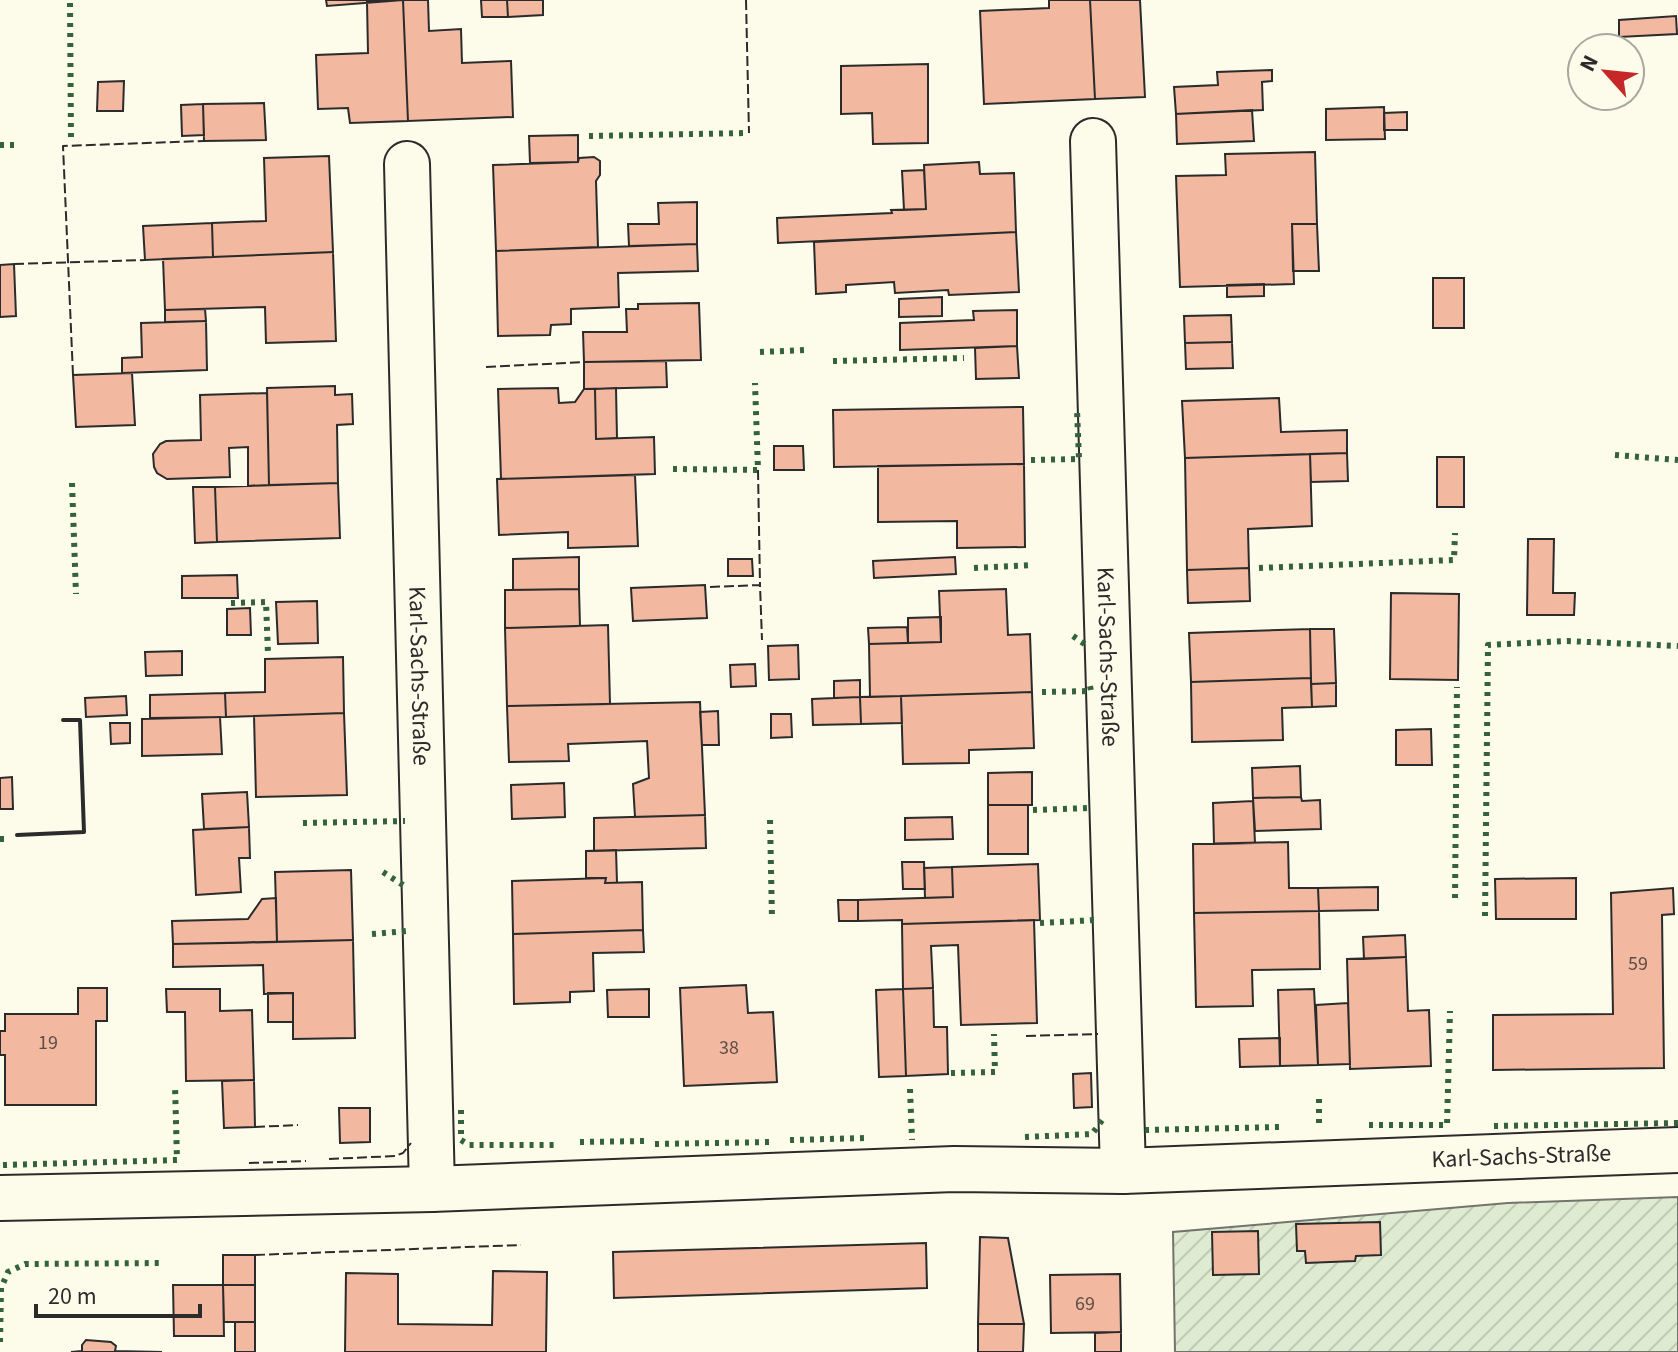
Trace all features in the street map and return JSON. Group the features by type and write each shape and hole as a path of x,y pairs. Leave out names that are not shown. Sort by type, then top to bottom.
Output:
{"street":[{"name":"Karl-Sachs-Straße","path":"1093,141 1123,1171"},
{"name":"Karl-Sachs-Straße","path":"407,164 432,1189"},
{"name":"Karl-Sachs-Straße","path":"0,1198 432,1189 954,1169 1123,1171 1678,1150"}],"green space":[{"path":"1678,1197 1678,1352 1175,1352 1173,1232 1508,1203"}],"building":[{"path":"326,0 403,0 327,6"},
{"path":"403,0 428,0 429,31 461,29 462,63 511,61 513,117 408,121"},
{"path":"403,0 408,121 350,123 348,108 318,109 316,55 368,53 367,2"},
{"path":"481,0 507,0 508,17 482,17"},
{"path":"507,0 543,0 543,15 508,17"},
{"path":"1049,0 1090,0 1095,99 984,104 980,11 1049,8"},
{"path":"1090,0 1140,0 1145,97 1095,99"},
{"path":"1676,16 1677,34 1646,36 1646,32 1619,32 1619,20"},
{"path":"928,64 928,143 873,144 872,113 841,114 841,66"},
{"path":"1272,70 1272,81 1262,82 1263,110 1176,114 1174,87 1218,85 1217,72"},
{"path":"124,81 123,111 97,111 98,82"},
{"path":"264,103 266,140 204,141 203,104"},
{"path":"203,104 204,135 182,136 181,105"},
{"path":"1384,107 1385,139 1326,140 1326,109"},
{"path":"1252,110 1254,141 1177,144 1176,114"},
{"path":"1407,112 1407,130 1384,130 1384,113"},
{"path":"578,135 578,162 530,163 529,136"},
{"path":"1315,152 1317,224 1292,224 1294,284 1180,287 1176,176 1226,175 1225,154"},
{"path":"329,156 333,252 213,257 212,223 266,221 264,158"},
{"path":"594,157 600,161 600,175 596,181 598,247 496,251 493,165 578,162 579,158"},
{"path":"979,162 980,174 1014,173 1016,232 778,243 777,218 926,209 924,165"},
{"path":"924,170 926,209 904,210 902,171"},
{"path":"697,202 697,244 629,246 628,224 659,224 658,203"},
{"path":"212,223 213,257 145,260 143,226"},
{"path":"1292,224 1317,224 1319,271 1293,271"},
{"path":"1016,232 1019,292 949,295 948,290 895,293 894,282 846,285 846,292 816,294 814,242"},
{"path":"697,244 698,271 618,273 619,307 571,309 571,324 551,325 550,335 498,336 496,251"},
{"path":"333,252 336,341 266,343 265,307 165,310 163,259"},
{"path":"14,264 16,316 0,317 0,265"},
{"path":"1433,278 1464,278 1464,328 1433,328"},
{"path":"1264,284 1264,296 1227,297 1227,285"},
{"path":"942,297 942,316 899,317 899,299"},
{"path":"699,303 701,360 584,362 583,332 627,332 626,309 638,309 638,304"},
{"path":"205,309 206,321 165,322 165,310"},
{"path":"1017,310 1017,346 900,350 900,323 974,320 973,311"},
{"path":"1231,315 1232,342 1185,343 1184,316"},
{"path":"206,321 207,370 122,373 122,358 142,357 141,323"},
{"path":"1232,342 1233,368 1186,369 1185,343"},
{"path":"1017,346 1019,378 976,379 975,348"},
{"path":"666,361 667,387 584,389 584,362"},
{"path":"132,373 135,425 76,427 73,375"},
{"path":"335,386 335,395 352,394 353,424 337,425 338,483 269,485 267,388"},
{"path":"558,388 559,403 575,402 584,389 595,389 596,439 654,437 655,474 501,479 498,389"},
{"path":"616,388 617,438 596,439 595,389"},
{"path":"267,393 269,485 248,486 248,447 229,448 230,477 167,479 157,473 153,454 160,444 166,441 201,440 200,395"},
{"path":"1279,398 1281,432 1347,430 1347,453 1185,458 1182,401"},
{"path":"1023,407 1024,464 834,467 833,410"},
{"path":"774,446 803,446 804,470 774,470"},
{"path":"1347,453 1348,481 1311,482 1310,454"},
{"path":"1310,454 1312,526 1248,529 1249,568 1187,570 1185,458"},
{"path":"1437,457 1464,457 1464,507 1437,507"},
{"path":"1024,464 1025,547 957,548 957,521 878,522 878,466"},
{"path":"635,475 638,546 568,548 568,532 499,535 497,479"},
{"path":"338,483 340,538 217,542 215,487"},
{"path":"193,487 215,487 217,542 195,543"},
{"path":"1528,539 1554,539 1553,593 1575,593 1574,615 1527,615"},
{"path":"579,557 579,589 513,590 513,559"},
{"path":"955,557 956,574 874,578 873,561"},
{"path":"728,559 752,559 753,576 728,576"},
{"path":"1249,568 1250,601 1188,603 1187,570"},
{"path":"237,575 238,598 182,598 182,576"},
{"path":"705,585 707,618 633,621 631,588"},
{"path":"579,589 580,626 505,628 505,590"},
{"path":"1006,589 1008,635 1030,634 1032,692 870,697 869,644 941,642 939,591"},
{"path":"1391,593 1459,594 1458,680 1390,679"},
{"path":"317,601 318,643 278,644 276,602"},
{"path":"250,608 251,635 227,635 227,609"},
{"path":"941,617 941,642 908,643 908,618"},
{"path":"608,625 610,704 507,706 505,628"},
{"path":"907,627 908,643 869,644 868,628"},
{"path":"1310,629 1334,629 1336,683 1311,684"},
{"path":"1310,629 1311,678 1191,682 1189,633"},
{"path":"798,645 799,679 769,680 768,646"},
{"path":"182,651 182,675 146,676 145,652"},
{"path":"343,657 344,713 226,717 225,693 265,692 265,659"},
{"path":"755,664 756,686 731,687 730,665"},
{"path":"1311,678 1312,707 1282,708 1283,740 1192,742 1191,682"},
{"path":"860,680 860,697 834,698 834,681"},
{"path":"1336,683 1336,706 1312,707 1311,684"},
{"path":"1032,692 1034,748 969,750 969,763 903,764 901,696"},
{"path":"225,693 226,717 150,718 150,695"},
{"path":"126,696 127,715 86,717 85,698"},
{"path":"901,696 902,723 861,724 860,697"},
{"path":"860,697 861,724 813,725 812,699"},
{"path":"700,702 705,815 635,817 633,784 649,778 647,741 568,744 569,761 509,762 507,706"},
{"path":"718,711 719,745 702,745 700,712"},
{"path":"344,713 347,795 256,797 254,716"},
{"path":"771,714 791,714 792,737 771,738"},
{"path":"220,717 222,754 142,756 142,719"},
{"path":"110,723 130,723 130,743 111,744"},
{"path":"1431,729 1432,765 1396,765 1396,730"},
{"path":"1300,766 1301,797 1253,798 1252,768"},
{"path":"1032,772 1032,805 988,805 988,773"},
{"path":"12,777 13,809 0,809 0,778"},
{"path":"564,783 565,817 512,819 511,785"},
{"path":"247,792 249,827 204,829 202,794"},
{"path":"1301,797 1302,801 1320,800 1321,829 1255,831 1253,798"},
{"path":"1253,801 1255,843 1214,844 1213,803"},
{"path":"988,805 1028,805 1028,854 988,854"},
{"path":"705,815 706,848 594,851 594,818"},
{"path":"952,817 953,839 905,840 905,818"},
{"path":"249,827 250,858 239,858 241,892 196,895 193,830"},
{"path":"1288,842 1289,888 1318,888 1319,911 1194,913 1193,844"},
{"path":"616,850 617,883 605,883 606,878 586,878 586,851"},
{"path":"902,862 924,862 925,889 903,889"},
{"path":"1038,864 1040,920 902,924 902,920 858,921 858,900 953,897 952,867"},
{"path":"952,867 953,897 925,898 924,868"},
{"path":"351,870 353,940 277,942 275,872"},
{"path":"606,878 605,883 642,882 643,930 513,934 512,881"},
{"path":"1576,878 1576,919 1496,919 1495,879"},
{"path":"1378,887 1378,910 1319,911 1318,888"},
{"path":"1673,888 1674,914 1662,915 1664,1068 1493,1070 1493,1015 1613,1014 1611,893"},
{"path":"276,898 277,942 173,944 172,921 248,919 262,899"},
{"path":"838,900 858,900 858,921 839,921"},
{"path":"1319,911 1320,969 1252,970 1253,1006 1196,1007 1194,913"},
{"path":"1034,920 1037,1023 961,1025 958,945 931,946 933,988 903,989 902,924"},
{"path":"643,930 644,952 593,953 594,991 570,992 570,1002 514,1004 513,934"},
{"path":"1405,935 1406,957 1364,959 1363,937"},
{"path":"353,940 355,1038 293,1039 293,993 264,994 263,965 173,967 173,944"},
{"path":"1406,957 1408,1011 1429,1010 1431,1066 1350,1069 1347,959"},
{"path":"746,985 748,1013 773,1012 777,1082 684,1086 680,988"},
{"path":"78,988 107,988 107,1021 96,1021 96,1105 5,1105 5,1055 0,1055 0,1031 5,1031 5,1014 78,1014"},
{"path":"933,988 934,1027 947,1027 948,1074 906,1076 903,989"},
{"path":"166,989 220,989 220,1011 252,1010 254,1080 186,1081 185,1012 167,1012"},
{"path":"649,989 649,1017 608,1017 607,990"},
{"path":"903,989 906,1076 879,1077 876,990"},
{"path":"1314,989 1318,1065 1280,1066 1278,990"},
{"path":"268,993 293,993 293,1022 268,1022"},
{"path":"1348,1003 1350,1064 1318,1065 1316,1005"},
{"path":"1280,1038 1280,1066 1240,1067 1239,1039"},
{"path":"1091,1073 1092,1107 1074,1108 1073,1074"},
{"path":"254,1080 255,1127 224,1128 222,1081"},
{"path":"339,1108 370,1108 370,1142 340,1143"},
{"path":"1380,1222 1381,1255 1356,1256 1355,1261 1306,1263 1305,1251 1297,1251 1296,1224"},
{"path":"1258,1231 1259,1274 1213,1275 1212,1232"},
{"path":"980,1237 1008,1238 1024,1324 978,1324"},
{"path":"926,1243 927,1288 614,1298 613,1252"},
{"path":"223,1255 255,1255 255,1285 223,1285"},
{"path":"493,1271 547,1272 546,1352 345,1352 346,1273 398,1274 398,1324 492,1325"},
{"path":"1120,1274 1121,1332 1051,1333 1050,1275"},
{"path":"173,1285 223,1285 224,1336 174,1336"},
{"path":"223,1285 255,1285 255,1322 224,1322"},
{"path":"235,1322 255,1322 255,1352 235,1352"},
{"path":"978,1324 1024,1324 1023,1352 978,1352"},
{"path":"1121,1332 1121,1352 1095,1352 1095,1333"},
{"path":"86,1340 111,1342 116,1346 115,1351 162,1352 71,1352 82,1351"}],"hedge":[{"path":"70,3 71,140"},
{"path":"589,136 749,133"},
{"path":"0,145 14,145"},
{"path":"760,352 806,350"},
{"path":"833,361 964,358"},
{"path":"673,469 758,470 755,383"},
{"path":"1031,460 1079,459 1077,410"},
{"path":"1615,455 1678,460"},
{"path":"72,483 76,594"},
{"path":"1259,568 1454,560 1455,533"},
{"path":"974,568 1033,565"},
{"path":"231,603 266,602 268,654"},
{"path":"1073,636 1089,647"},
{"path":"1485,916 1488,645 1567,641 1678,646"},
{"path":"1042,692 1091,691 1090,686"},
{"path":"1455,898 1457,687"},
{"path":"1033,810 1088,808"},
{"path":"770,820 772,919"},
{"path":"303,823 405,821"},
{"path":"0,839 6,839"},
{"path":"383,872 406,887"},
{"path":"1040,923 1096,920"},
{"path":"372,934 407,931"},
{"path":"1369,1125 1447,1125 1450,1011"},
{"path":"951,1073 995,1072 994,1034"},
{"path":"3,1165 177,1160 175,1085"},
{"path":"910,1089 912,1140"},
{"path":"1319,1099 1319,1128"},
{"path":"461,1110 461,1140 469,1145 555,1145"},
{"path":"1025,1137 1092,1134 1103,1119"},
{"path":"1494,1126 1678,1123"},
{"path":"1145,1130 1280,1127"},
{"path":"790,1140 867,1138"},
{"path":"580,1142 645,1141"},
{"path":"655,1144 772,1142"},
{"path":"0,1342 1,1288 8,1272 25,1264 163,1263"}],"fence":[{"path":"746,0 749,133"},
{"path":"73,375 63,146 204,141"},
{"path":"14,264 145,260"},
{"path":"486,367 584,362"},
{"path":"758,470 760,585"},
{"path":"710,587 760,585 762,640"},
{"path":"1026,1036 1098,1034"},
{"path":"255,1127 298,1125"},
{"path":"329,1159 395,1156 403,1153 411,1143"},
{"path":"249,1163 306,1161"},
{"path":"255,1255 521,1245"}],"wall":[{"path":"17,835 84,832 80,720 63,720"}]}
